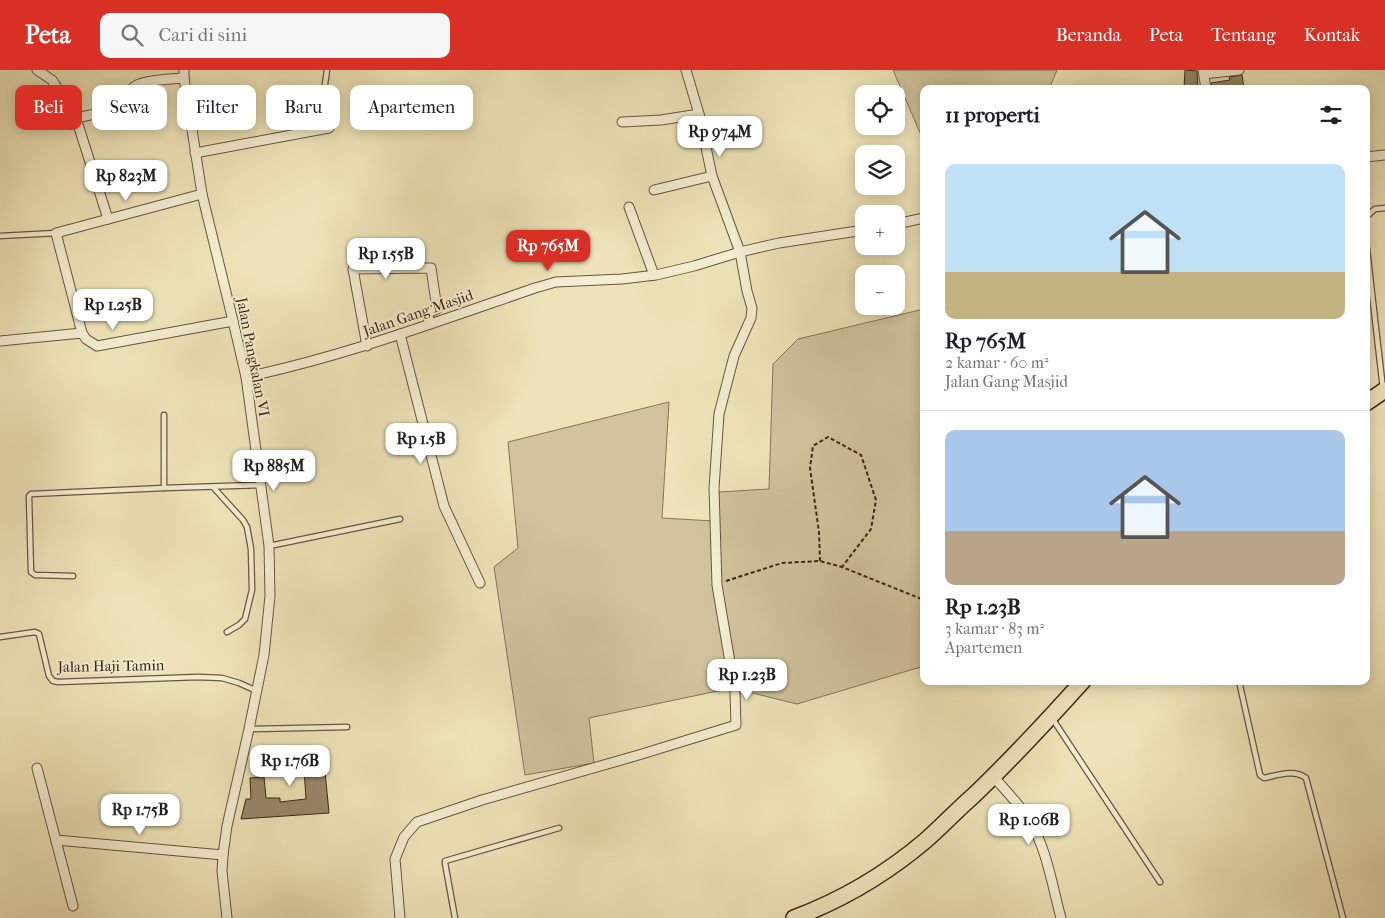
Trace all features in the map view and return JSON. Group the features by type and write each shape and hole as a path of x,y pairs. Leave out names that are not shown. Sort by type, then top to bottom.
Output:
{"main road":[{"path":"1370,400 1384,390"},
{"path":"794,918 852,892 885,871 925,841 994,776 1079,685"}],"street":[{"path":"37,70 52,80 55,85"},
{"path":"400,918 395,859 404,837 417,822 482,800 736,725 735,692 717,585 714,488 719,414 734,356 751,318 752,308 740,252 712,176 699,114 686,70"},
{"path":"1205,85 1203,72 1239,70"},
{"path":"82,117 119,110 125,107 130,102 135,85 184,74"},
{"name":"Jalan Pangkalan VI","path":"184,74 202,194 246,377 269,546 270,596 264,655 227,826 223,856 222,871 227,918"},
{"path":"622,122 661,120 699,114"},
{"path":"80,130 108,219"},
{"path":"195,153 318,130"},
{"path":"1370,157 1385,155"},
{"path":"654,190 712,176"},
{"path":"202,194 56,233 82,333 86,339 97,346 233,321"},
{"path":"629,207 654,275"},
{"path":"905,222 920,219"},
{"name":"Jalan Gang Masjid","path":"246,377 289,368 367,346 556,282 622,279 654,275 779,243 855,231"},
{"path":"367,346 353,269 432,268 437,309 428,313 429,324"},
{"path":"0,341 82,333"},
{"path":"400,334 444,506 480,583"},
{"path":"37,768 73,906"},
{"path":"994,776 1028,818 1037,835 1044,851 1061,918"},
{"path":"56,840 223,856"}],"lane":[{"path":"325,85 327,70"},
{"path":"1370,213 1375,209 1385,208"},
{"path":"0,236 56,233"},
{"path":"1370,274 1384,390"},
{"path":"164,415 164,488"},
{"path":"258,469 301,459"},
{"path":"73,576 35,575 31,572 30,495 260,485"},
{"path":"213,486 243,520 247,527 251,549 252,590 245,619 227,632"},
{"path":"269,546 400,519"},
{"name":"Jalan Haji Tamin","path":"0,637 35,632 39,634 49,676 53,681 222,678 257,691"},
{"path":"1240,685 1260,775 1264,778 1292,773 1301,774 1306,778 1343,918"},
{"path":"1051,717 1160,882"},
{"path":"249,729 347,727"},
{"path":"455,918 445,861 559,828"}],"path":[{"path":"820,561 819,532 810,468 813,446 828,437 861,456 876,500 870,529 842,567"},
{"path":"717,585 782,563 820,561 842,567 920,598"}],"shaded area":[{"path":"893,70 1057,70 1051,85 920,85 920,133 905,98 905,85 899,85"},
{"path":"920,310 920,667 797,704 732,688 589,718 594,763 525,775 494,567 518,548 508,442 669,402 662,518 713,521 719,492 769,489 773,364 798,339"}],"building":[{"path":"1185,70 1197,71 1198,85 1184,85"},
{"path":"1242,75 1243,85 1211,85 1211,83 1230,80 1229,77"},
{"path":"323,750 329,813 241,819 246,799 251,799 250,778 264,777 266,798 280,798 280,802 306,799 304,769 262,772 261,754"}]}
